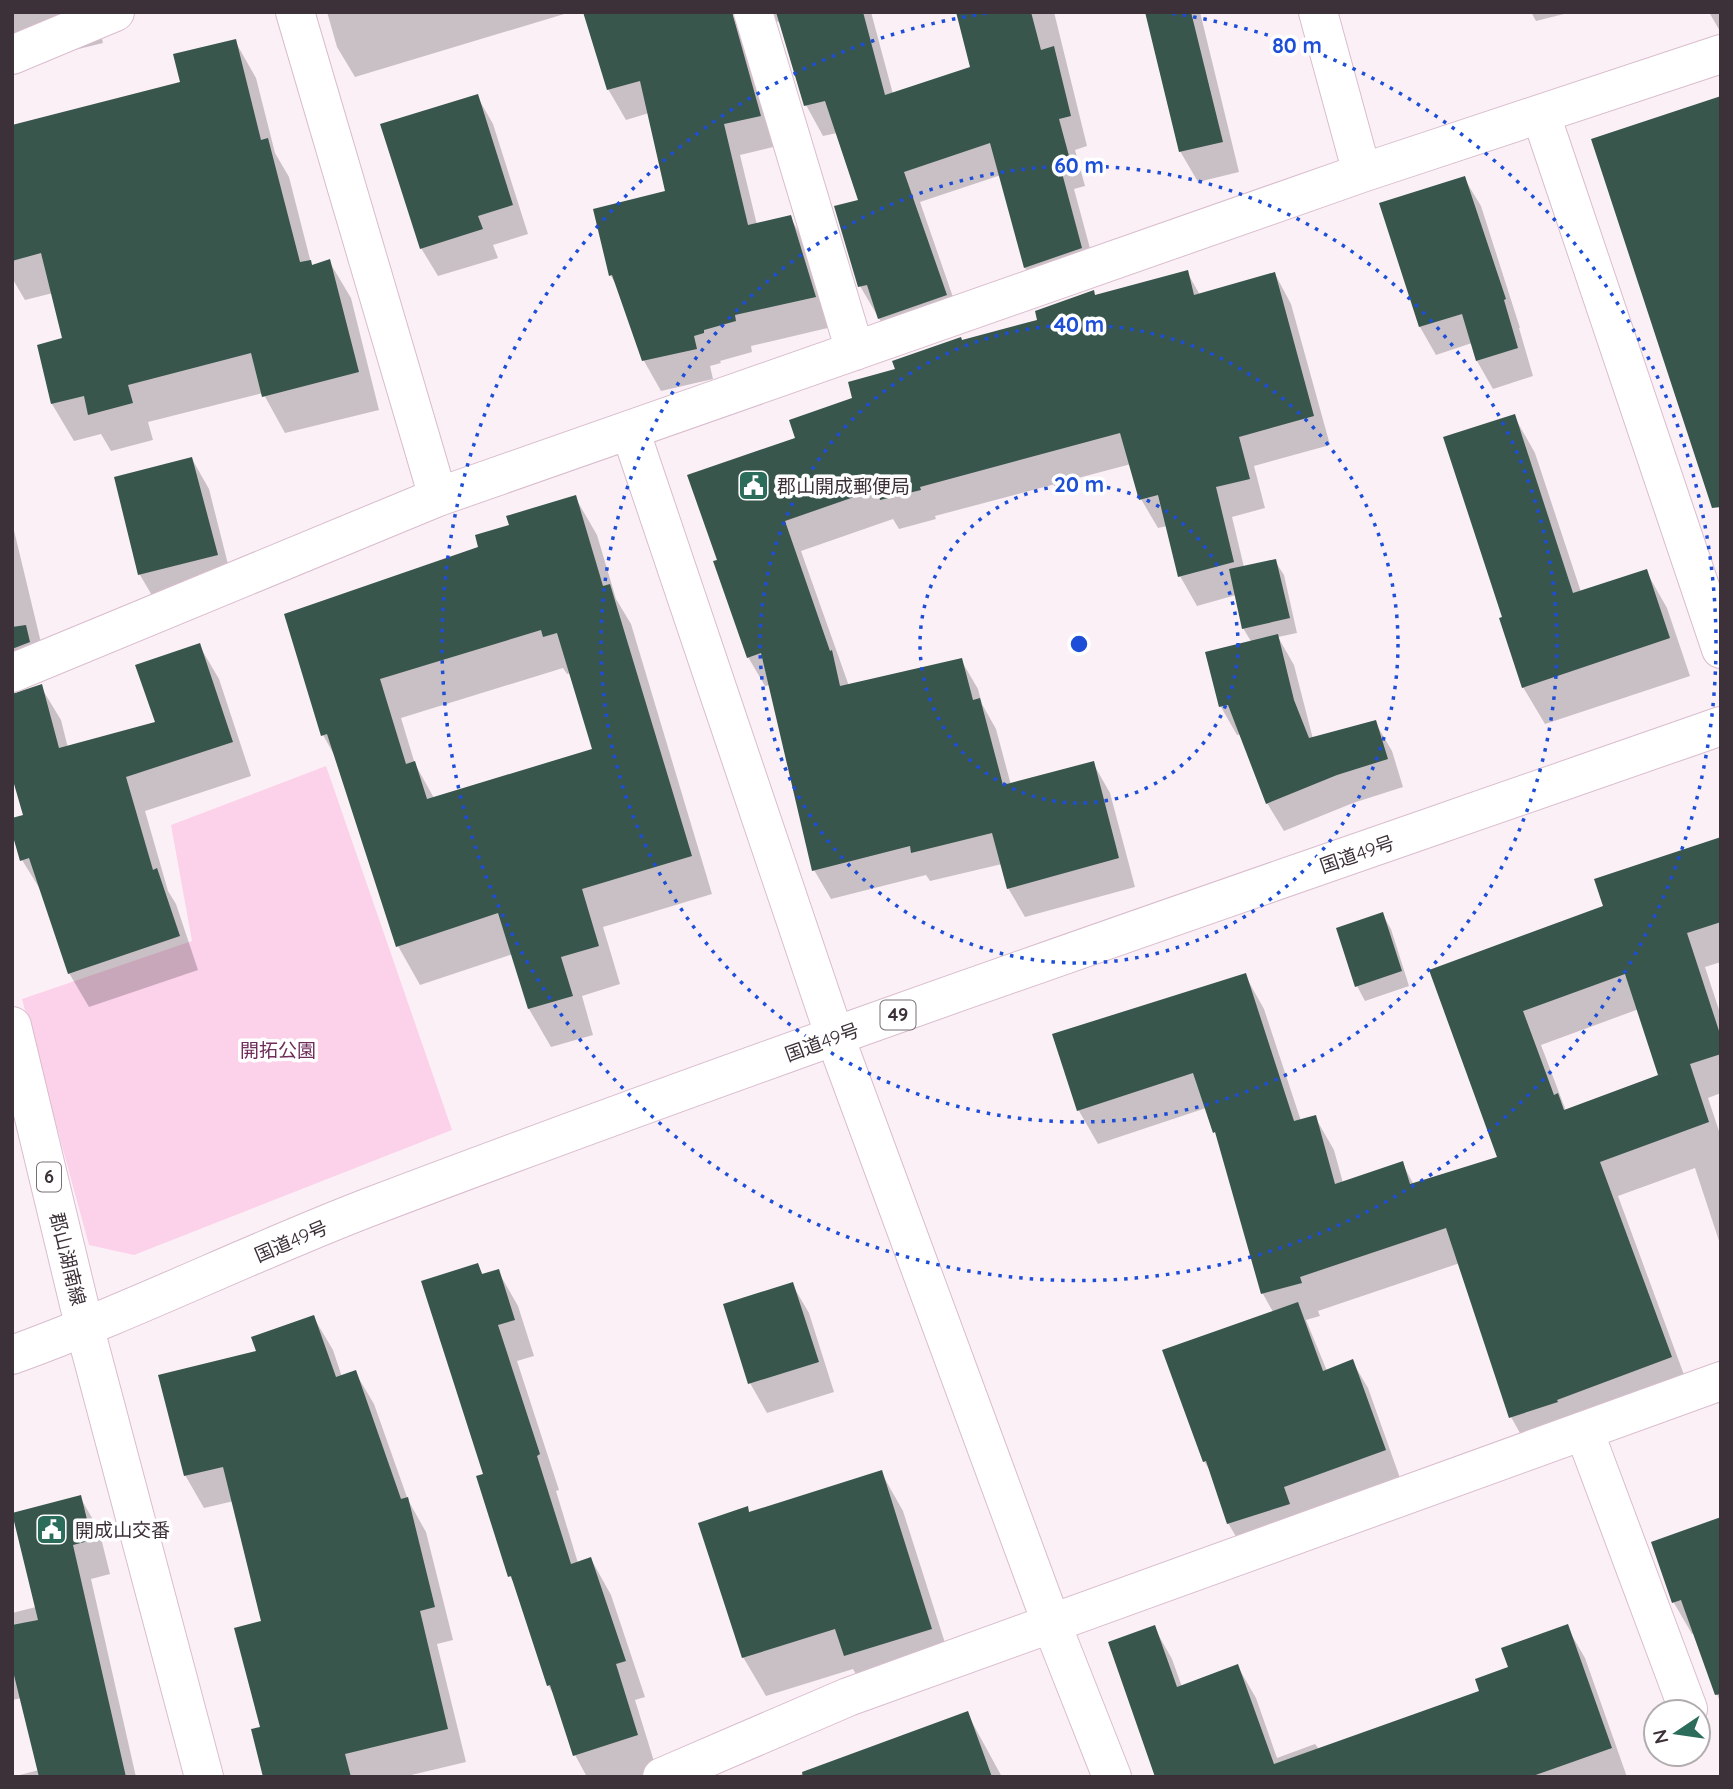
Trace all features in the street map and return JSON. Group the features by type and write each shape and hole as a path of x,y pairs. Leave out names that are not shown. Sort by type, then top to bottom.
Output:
{"main road":[{"path":"12,55 115,12"},
{"path":"295,12 438,497"},
{"path":"753,12 855,351"},
{"path":"1318,12 1362,173"},
{"path":"12,673 438,497 1362,173 1721,54"},
{"path":"1541,115 1721,649"},
{"path":"630,430 835,1037 1052,1625 1112,1777"},
{"name":"国道49号","path":"12,1355 85,1329 363,1210 835,1037 1721,726"},
{"name":"郡山湖南線","path":"12,1026 85,1329 204,1777"},
{"path":"662,1777 848,1697 1721,1381"},
{"path":"1584,1431 1684,1698"}],"green space":[{"name":"開拓公園","path":"326,766 452,1130 134,1255 89,1245 22,999 192,941 171,825"}],"building":[{"path":"583,12 732,12 761,116 724,124 748,225 791,215 816,297 735,315 736,321 704,330 704,333 694,336 697,349 642,361 612,275 609,276 593,209 665,191 640,81 607,90"},
{"path":"776,12 863,12 885,95 970,67 956,12 1031,12 1041,50 1054,46 1071,116 1059,119 1069,156 1058,158 1082,248 1024,268 990,143 904,172 947,295 878,319 867,285 858,287 834,206 858,200 825,101 804,106"},
{"path":"1145,12 1191,12 1223,142 1179,152"},
{"path":"236,39 261,140 268,138 300,262 311,260 312,265 330,259 359,372 262,397 251,353 128,385 133,403 88,415 84,396 51,404 37,345 62,338 41,253 12,261 12,125 180,82 173,54"},
{"path":"478,94 513,205 478,216 483,229 420,249 380,124"},
{"path":"1721,96 1721,507 1712,508 1591,139"},
{"path":"1465,176 1506,299 1504,300 1518,348 1476,361 1462,314 1419,327 1379,203"},
{"path":"1188,270 1194,295 1275,272 1314,416 1239,437 1250,479 1216,487 1234,562 1178,577 1158,495 1139,500 1120,433 880,500 877,489 785,521 830,651 832,650 840,686 962,658 973,700 980,698 1003,785 1094,761 1119,858 1007,889 992,833 911,853 910,846 812,871 761,653 747,658 687,475 795,438 789,420 852,398 848,382 895,369 892,361 961,337 962,340 1037,320 1035,311 1094,290 1095,295"},
{"path":"1515,414 1573,593 1647,569 1670,638 1522,688 1499,618 1502,617 1443,437"},
{"path":"192,457 218,555 138,575 114,477"},
{"path":"576,495 603,586 610,584 692,856 582,889 599,946 561,957 573,996 528,1009 498,913 396,947 327,734 321,736 284,614 478,547 475,535 509,525 506,516","holes":["541,630 543,637 557,633 592,749 427,799 415,761 406,764 380,679"]},
{"path":"1276,559 1290,618 1242,629 1229,569"},
{"path":"26,625 30,642 12,649 12,627"},
{"path":"1278,634 1294,700 1309,738 1376,720 1388,759 1337,775 1266,804 1228,705 1219,707 1205,652"},
{"path":"200,643 233,742 126,777 153,870 157,868 180,936 68,974 29,858 20,861 12,833 12,818 23,815 12,777 12,694 42,684 59,748 155,722 135,665"},
{"path":"1721,837 1721,922 1687,933 1721,1037 1721,1054 1690,1064 1709,1122 1600,1162 1672,1357 1557,1400 1558,1402 1509,1418 1446,1228 1300,1277 1302,1283 1261,1294 1215,1132 1213,1133 1193,1073 1077,1111 1052,1034 1246,973 1294,1121 1316,1115 1335,1184 1403,1161 1410,1184 1497,1157 1429,970 1603,906 1594,879","holes":["1625,974 1658,1075 1677,1068 1564,1110 1558,1093 1554,1095 1523,1011"]},
{"path":"1383,912 1402,971 1355,987 1336,928"},
{"path":"478,1263 482,1274 499,1269 515,1320 498,1325 540,1454 537,1456 571,1564 591,1557 626,1661 616,1664 638,1735 573,1756 511,1576 508,1577 476,1476 483,1474 421,1281"},
{"path":"793,1282 819,1362 748,1384 723,1304"},
{"path":"1298,1302 1323,1371 1353,1359 1386,1450 1284,1487 1290,1504 1227,1524 1206,1461 1203,1462 1162,1350"},
{"path":"314,1315 336,1377 356,1370 401,1499 408,1497 435,1607 420,1611 448,1729 345,1754 351,1777 263,1777 251,1729 260,1727 234,1628 261,1621 223,1467 184,1476 158,1375 256,1351 251,1337"},
{"path":"882,1470 932,1629 844,1656 835,1629 742,1658 698,1523 748,1506 749,1512"},
{"path":"81,1495 92,1540 73,1545 126,1777 39,1777 12,1667 12,1625 38,1620 12,1513"},
{"path":"1721,1517 1721,1694 1715,1695 1681,1600 1672,1603 1651,1542"},
{"path":"1568,1624 1612,1748 1530,1777 1155,1777 1108,1642 1155,1625 1177,1687 1238,1664 1274,1764 1479,1691 1475,1679 1508,1667 1501,1648"},
{"path":"968,1711 992,1777 803,1777 802,1772"}],"place":[{"name":"郡山開成郵便局","path":"754,486"},
{"name":"開成山交番","path":"52,1530"}]}
